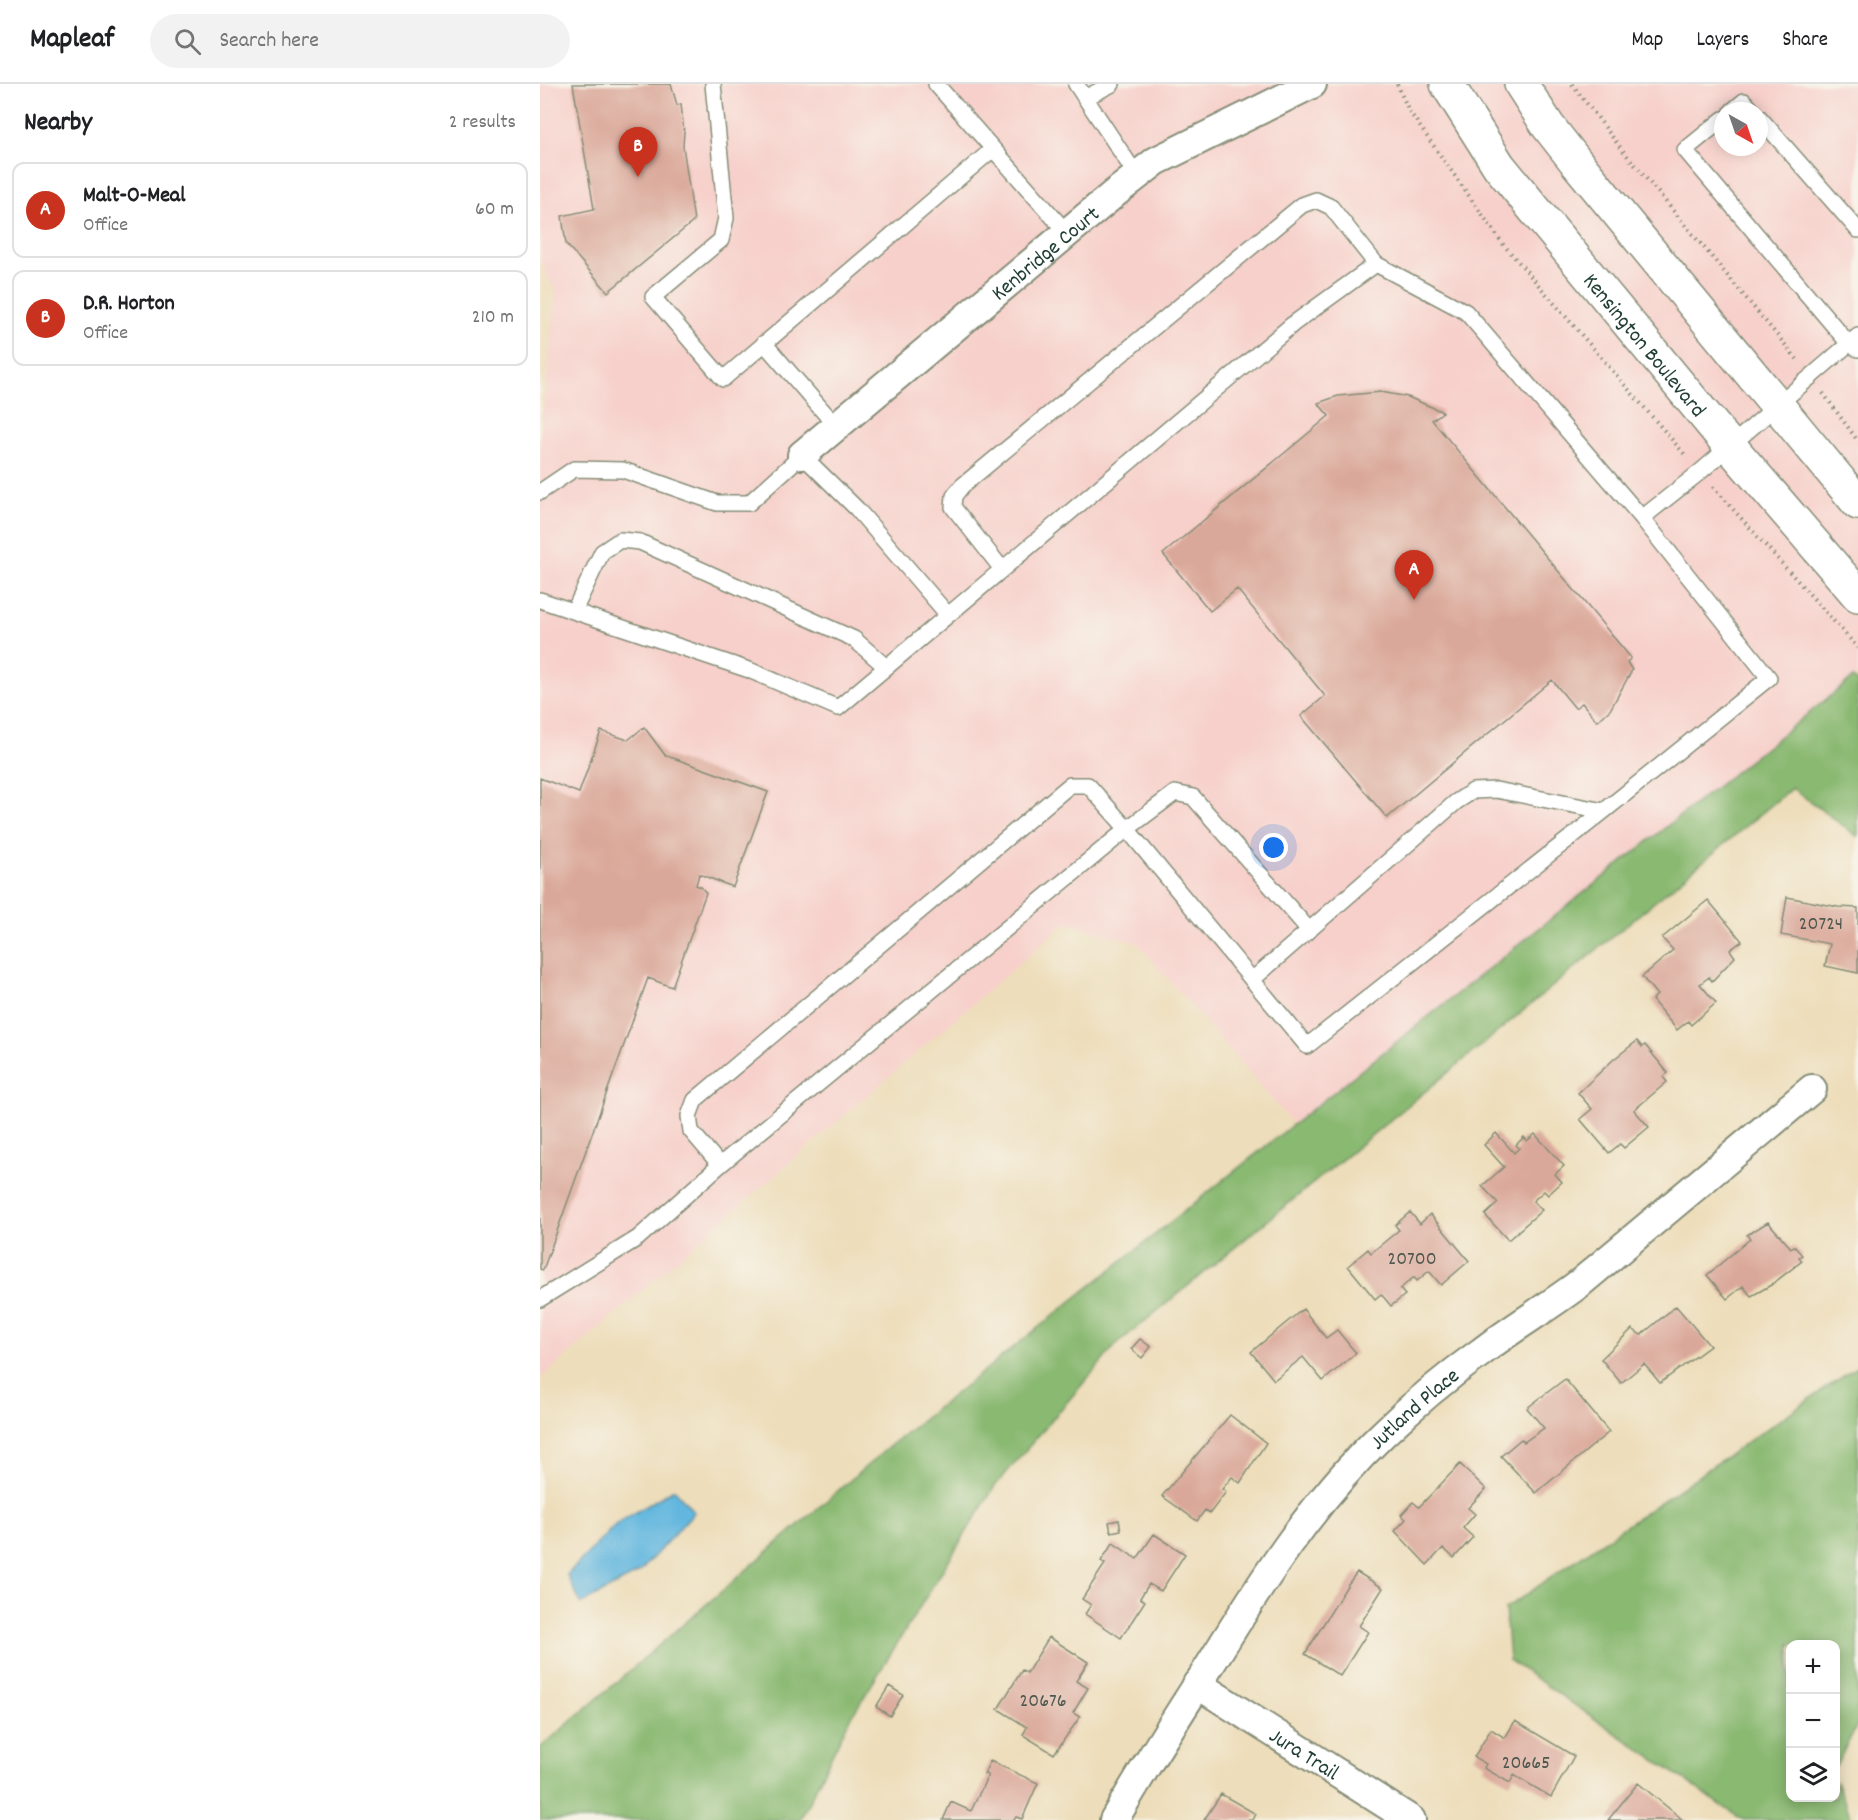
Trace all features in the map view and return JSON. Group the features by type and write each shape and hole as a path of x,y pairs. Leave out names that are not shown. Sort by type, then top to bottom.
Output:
{"street":[{"name":"Kenbridge Court","path":"802,455 1156,161 1312,84"},
{"name":"Kensington Boulevard","path":"1447,84 1499,166 1730,446 1858,595"},
{"path":"1521,84 1548,126 1858,503"},
{"name":"Jutland Place","path":"1114,1820 1263,1580 1338,1481 1382,1436 1454,1372 1580,1283 1812,1089"},
{"name":"Jura Trail","path":"1197,1684 1411,1820"}],"lane":[{"path":"713,84 726,218 721,240 653,297 723,379 993,149"},
{"path":"936,84 1067,233"},
{"path":"1076,84 1137,176"},
{"path":"1085,98 1112,84"},
{"path":"1642,518 1700,472 1811,376 1855,343 1685,150 1714,126"},
{"path":"1768,127 1858,230"},
{"path":"720,1165 691,1131 689,1116 695,1100 1071,785 1088,785 1307,1046 1769,678 1642,518 1466,312 1376,264 1330,207 1316,200 1302,205 962,486 954,496 953,507 1002,569"},
{"path":"540,600 749,670 838,708 1293,324 1376,264"},
{"path":"764,343 836,426"},
{"path":"540,492 574,469 623,470 717,503 749,503 802,455 857,509 948,615"},
{"path":"574,611 602,552 620,540 640,542 854,639 886,667"},
{"path":"1252,980 1456,802 1473,791 1496,790 1604,811"},
{"path":"540,1299 638,1238 720,1165 1127,829 1175,793 1193,796 1309,930"}],"path":[{"path":"1397,84 1409,111 1503,244 1700,472 1858,648"},
{"path":"1572,84 1620,147 1811,376 1858,441"}],"shaded area":[{"path":"540,84 1858,84 1858,675 1293,1124 1137,943 1066,923 540,1379 540,436 556,294 540,260"}],"green space":[{"path":"1853,678 1858,682 1858,837 1792,788 1117,1344 995,1486 847,1724 800,1820 540,1820 540,1748 891,1445"},
{"path":"1858,1366 1858,1723 1840,1758 1840,1640 1786,1640 1786,1802 1840,1802 1840,1791 1852,1820 1743,1820 1509,1660 1505,1609"}],"water":[{"path":"674,1489 694,1512 640,1572 581,1604 567,1575 616,1524"}],"building":[{"path":"573,84 671,84 677,105 681,104 683,146 694,221 608,292 566,244 562,216 594,209"},
{"path":"1381,392 1408,397 1443,412 1432,420 1631,658 1627,662 1632,670 1610,710 1597,721 1582,703 1575,708 1552,680 1387,818 1301,716 1325,696 1237,589 1210,611 1163,554 1329,416 1318,403 1338,396"},
{"path":"644,727 665,755 768,792 733,887 699,874 696,885 706,893 672,987 648,978 543,1270 540,1269 540,778 579,793 601,731 628,740"},
{"path":"1787,897 1838,907 1858,908 1858,973 1825,966 1830,944 1781,935"},
{"path":"1708,900 1742,941 1730,950 1735,957 1712,981 1709,977 1700,984 1716,1003 1691,1025 1688,1021 1677,1030 1652,1000 1657,995 1642,977 1673,950 1662,938"},
{"path":"1637,1041 1642,1047 1645,1045 1668,1073 1663,1077 1667,1082 1634,1110 1649,1127 1624,1148 1620,1144 1609,1153 1580,1119 1592,1109 1578,1093"},
{"path":"1496,1133 1514,1153 1519,1148 1516,1145 1524,1137 1527,1141 1535,1134 1564,1166 1555,1174 1562,1182 1548,1195 1544,1191 1533,1201 1542,1210 1508,1240 1485,1215 1498,1203 1482,1186 1504,1167 1484,1145"},
{"path":"1410,1212 1420,1224 1430,1214 1469,1261 1441,1285 1429,1271 1417,1281 1414,1277 1400,1289 1405,1295 1391,1306 1381,1294 1375,1299 1348,1266 1368,1249 1371,1253 1399,1230 1395,1225"},
{"path":"1768,1222 1791,1248 1794,1246 1802,1255 1799,1257 1802,1261 1771,1285 1755,1294 1751,1296 1743,1286 1727,1299 1707,1275 1750,1239 1747,1235"},
{"path":"1676,1306 1710,1346 1660,1383 1644,1364 1621,1383 1601,1359 1632,1329 1641,1335"},
{"path":"1303,1309 1326,1338 1337,1330 1356,1353 1323,1381 1303,1357 1274,1380 1251,1352"},
{"path":"1140,1339 1151,1347 1142,1358 1131,1349"},
{"path":"1565,1379 1609,1432 1536,1493 1501,1456 1521,1439 1524,1442 1544,1428 1527,1408"},
{"path":"1230,1415 1266,1443 1240,1483 1232,1477 1222,1489 1226,1492 1210,1513 1205,1510 1197,1521 1162,1496"},
{"path":"1460,1464 1486,1489 1468,1508 1475,1514 1463,1528 1473,1537 1454,1558 1443,1548 1427,1565 1395,1531 1406,1519 1401,1515 1413,1502 1419,1507"},
{"path":"1119,1520 1121,1530 1111,1532 1109,1522"},
{"path":"1154,1534 1185,1554 1161,1591 1149,1584 1140,1598 1145,1601 1121,1638 1085,1614 1091,1605 1082,1599 1105,1564 1101,1561 1113,1543 1137,1559"},
{"path":"1357,1572 1383,1588 1359,1626 1368,1632 1340,1676 1305,1654"},
{"path":"1049,1637 1088,1662 1076,1681 1088,1688 1073,1713 1080,1717 1054,1754 1023,1735 1027,1727 998,1709 1022,1670 1027,1673"},
{"path":"889,1686 903,1695 890,1716 876,1707"},
{"path":"1515,1721 1574,1756 1551,1797 1514,1775 1510,1783 1484,1768 1486,1764 1474,1757 1491,1729 1505,1738"},
{"path":"990,1761 1038,1783 1022,1819 1016,1817 1014,1820 943,1820 951,1802 971,1811 988,1775 984,1774"},
{"path":"1638,1783 1683,1820 1608,1820"},
{"path":"1221,1794 1256,1814 1253,1820 1204,1820"}],"place":[{"name":"D.R. Horton","path":"638,177"},
{"name":"Malt-O-Meal","path":"1414,600"}]}
